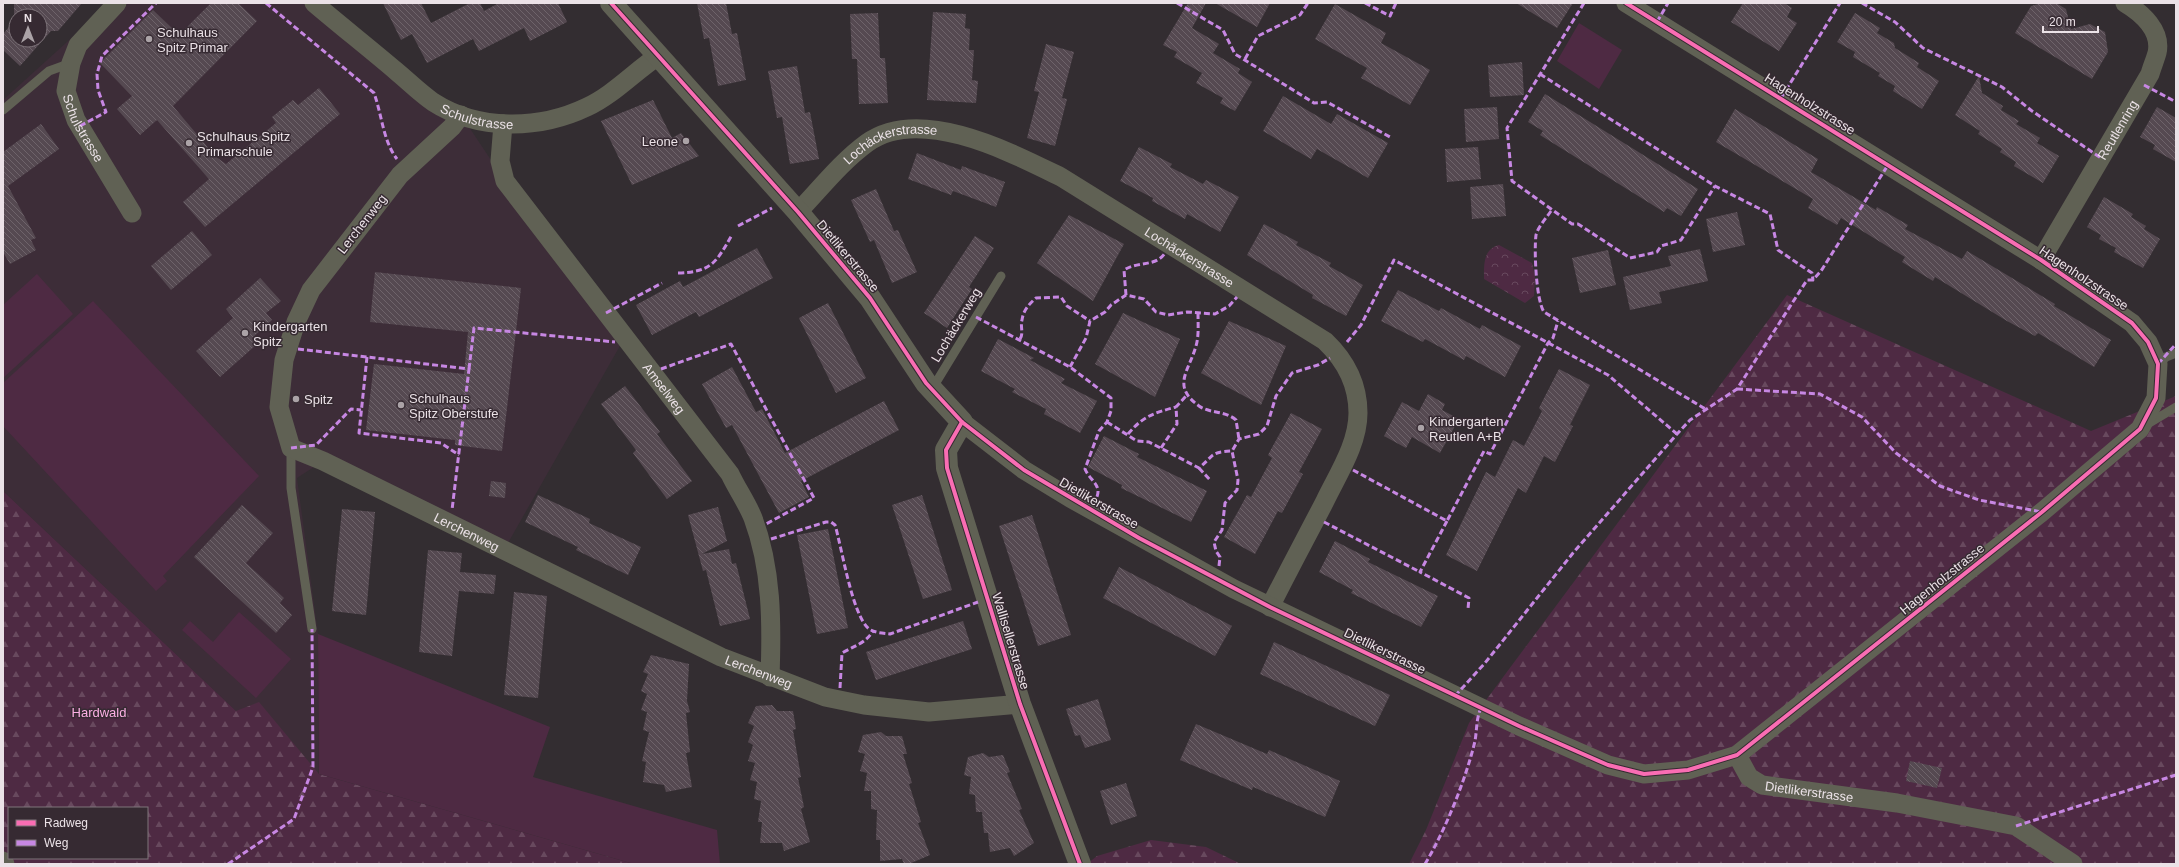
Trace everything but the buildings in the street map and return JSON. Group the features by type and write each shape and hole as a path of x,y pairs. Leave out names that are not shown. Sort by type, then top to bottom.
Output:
{"street":[{"name":"Schulstrasse","path":"117,3 78,45 71,63 66,91 76,120 132,213"},
{"name":"Schulstrasse","path":"314,3 433,102 461,115 503,124 530,124 571,114 609,94 658,56"},
{"name":"Dietlikerstrasse","path":"610,3 798,212 870,298 926,383 962,422 1024,470 1070,498 1139,538 1270,607 1519,726 1608,765 1644,774 1688,770 1737,755 1749,777 1762,785 1897,803 2016,826 2073,864"},
{"name":"Hagenholzstrasse","path":"1626,3 2041,260 2132,323 2148,342 2158,364 2156,398 2140,428 2042,512 1737,755"},
{"name":"Reutlenring","path":"2041,260 2150,74 2158,52 2155,30 2135,9 2125,3"},
{"name":"Lerchenweg","path":"461,115 452,127 400,175 311,290 296,322 284,360 279,407 292,448 330,465 714,654 770,677 833,699 891,709 929,712 1020,704"},
{"name":"Amselweg","path":"503,124 500,161 505,181 730,474 752,517 767,572 772,622 770,677"},
{"name":"Lochäckerstrasse","path":"798,212 854,153 881,135 908,128 924,128 982,142 1025,159 1060,177 1325,341 1338,353 1351,375 1357,395 1358,414 1355,434 1341,469 1270,607"},
{"name":"Wallisellerstrasse","path":"962,422 946,450 947,468 1020,704 1080,864"}],"lane":[{"path":"3,110 49,71 71,63"},
{"name":"Lochäckerweg","path":"932,389 1001,276"},
{"path":"2158,364 2166,357 2176,354"},
{"path":"2140,428 2176,407"},
{"path":"292,448 291,488 312,629"}],"shaded area":[{"name":"Spitz","path":"110,3 314,3 461,115 505,181 625,337 504,550 323,461 297,478 318,634 319,774 236,711 3,491 3,100"}],"green space":[{"path":"1579,23 1622,50 1599,89 1557,61"},
{"path":"1499,245 1532,263 1535,277 1534,296 1525,303 1484,279 1487,254 1494,247"},
{"path":"37,274 73,314 3,378 3,305"},
{"path":"1787,295 2091,431 2176,396 2176,864 1409,864 1426,830 1469,723"},
{"path":"93,301 259,476 163,576 167,581 156,591 3,426 3,383"},
{"name":"Hardwald","path":"3,491 236,711 259,702 319,774 634,864 3,864"},
{"path":"239,612 291,659 256,698 182,630 190,621 213,642"},
{"path":"318,634 550,727 533,777 717,830 720,864 634,864 319,774"},
{"path":"1151,840 1206,847 1241,864 1087,864 1097,856"}],"marked path":[{"path":"80,126 106,112 98,90 97,74 102,56 156,3"},
{"path":"266,3 374,93 386,136 392,152 397,159"},
{"path":"1177,3 1223,30 1235,54 1314,103 1327,102 1390,137"},
{"path":"1245,59 1258,36 1300,15 1308,3"},
{"path":"1365,3 1390,16 1396,3"},
{"path":"1584,3 1507,128 1512,181 1572,224 1578,224 1630,258 1657,252 1661,246 1681,240 1715,186"},
{"path":"1657,22 1668,3"},
{"path":"1781,98 1840,3"},
{"path":"1862,3 1895,22 1923,48 2002,87 2032,111 2101,158"},
{"path":"1540,74 1715,186 1770,214 1778,250 1812,273 1813,280"},
{"path":"2144,85 2176,102"},
{"path":"1455,696 1485,663 1573,553 1677,434 1690,420 1737,389 1807,280 1813,280 1821,271 1888,165"},
{"path":"738,226 772,208"},
{"path":"1551,211 1539,229 1535,242 1537,286 1541,306 1544,312 1707,410"},
{"path":"678,273 698,271 711,264 717,259 732,235"},
{"path":"1126,295 1124,270 1129,267 1157,260 1165,253"},
{"path":"1347,342 1361,325 1394,260 1608,375 1677,434"},
{"path":"606,313 662,283"},
{"path":"1070,367 1086,338 1090,321 1105,312 1111,305 1126,295 1144,299 1156,312 1168,315 1187,312 1215,314 1229,306 1237,297"},
{"path":"1020,339 1025,311 1036,298 1061,297 1067,306 1090,321"},
{"path":"1198,313 1197,342 1184,378 1186,392 1199,406 1227,415 1236,420 1239,439"},
{"path":"976,317 1070,367 1111,398 1111,411 1107,422 1099,431 1085,469 1097,487 1098,494 1096,499"},
{"path":"1353,470 1447,521 1484,451 1490,454 1548,343 1553,338 1558,321"},
{"path":"469,369 474,328 615,342"},
{"path":"661,369 731,344 814,498 766,524"},
{"path":"2158,364 2176,344"},
{"path":"298,349 469,369 452,510"},
{"path":"367,357 359,433 441,443 459,455"},
{"path":"1219,566 1220,557 1216,551 1214,542 1222,530 1225,503 1237,490 1238,480 1232,451 1239,439 1259,434 1267,426 1276,396 1292,373 1318,365 1330,358"},
{"path":"1737,389 1820,394 1862,417 1896,453 1940,486 1979,500 2042,512"},
{"path":"1161,448 1177,424 1176,407 1187,395"},
{"path":"1128,434 1133,428 1149,416 1176,407"},
{"path":"291,448 316,445 351,409 361,410"},
{"path":"1107,422 1137,441 1149,442 1199,468 1212,455 1219,452 1232,451"},
{"path":"1199,468 1211,481"},
{"path":"1447,521 1420,572 1469,598 1468,609"},
{"path":"771,539 826,522 831,522 835,525 848,580 858,610 869,629 879,633 890,634 978,602"},
{"path":"1324,522 1420,572"},
{"path":"228,864 294,819 313,767 312,629"},
{"path":"840,688 842,653 867,639 873,631"},
{"path":"1425,864 1433,851 1447,821 1466,772 1475,741 1477,720 1481,708"},
{"path":"2016,826 2176,775"}],"cycle path":[{"path":"611,3 798,212 870,298 926,383 962,422 1024,470 1139,538 1270,607 1519,726 1608,765 1644,774 1688,770 1737,755 2042,512 2140,429 2156,398 2158,364 2148,342 2132,323 2041,260 1626,3"},
{"path":"962,422 946,450 947,468 1020,704 1080,864"}],"place":[{"name":"Schulhaus Spitz Primar","path":"149,39"},
{"name":"Leone","path":"686,141"},
{"name":"Schulhaus Spitz Primarschule","path":"189,143"},
{"name":"Kindergarten Spitz","path":"245,333"},
{"name":"Spitz","path":"296,399"},
{"name":"Schulhaus Spitz Oberstufe","path":"401,405"},
{"name":"Kindergarten Reutlen A+B","path":"1421,428"}]}
